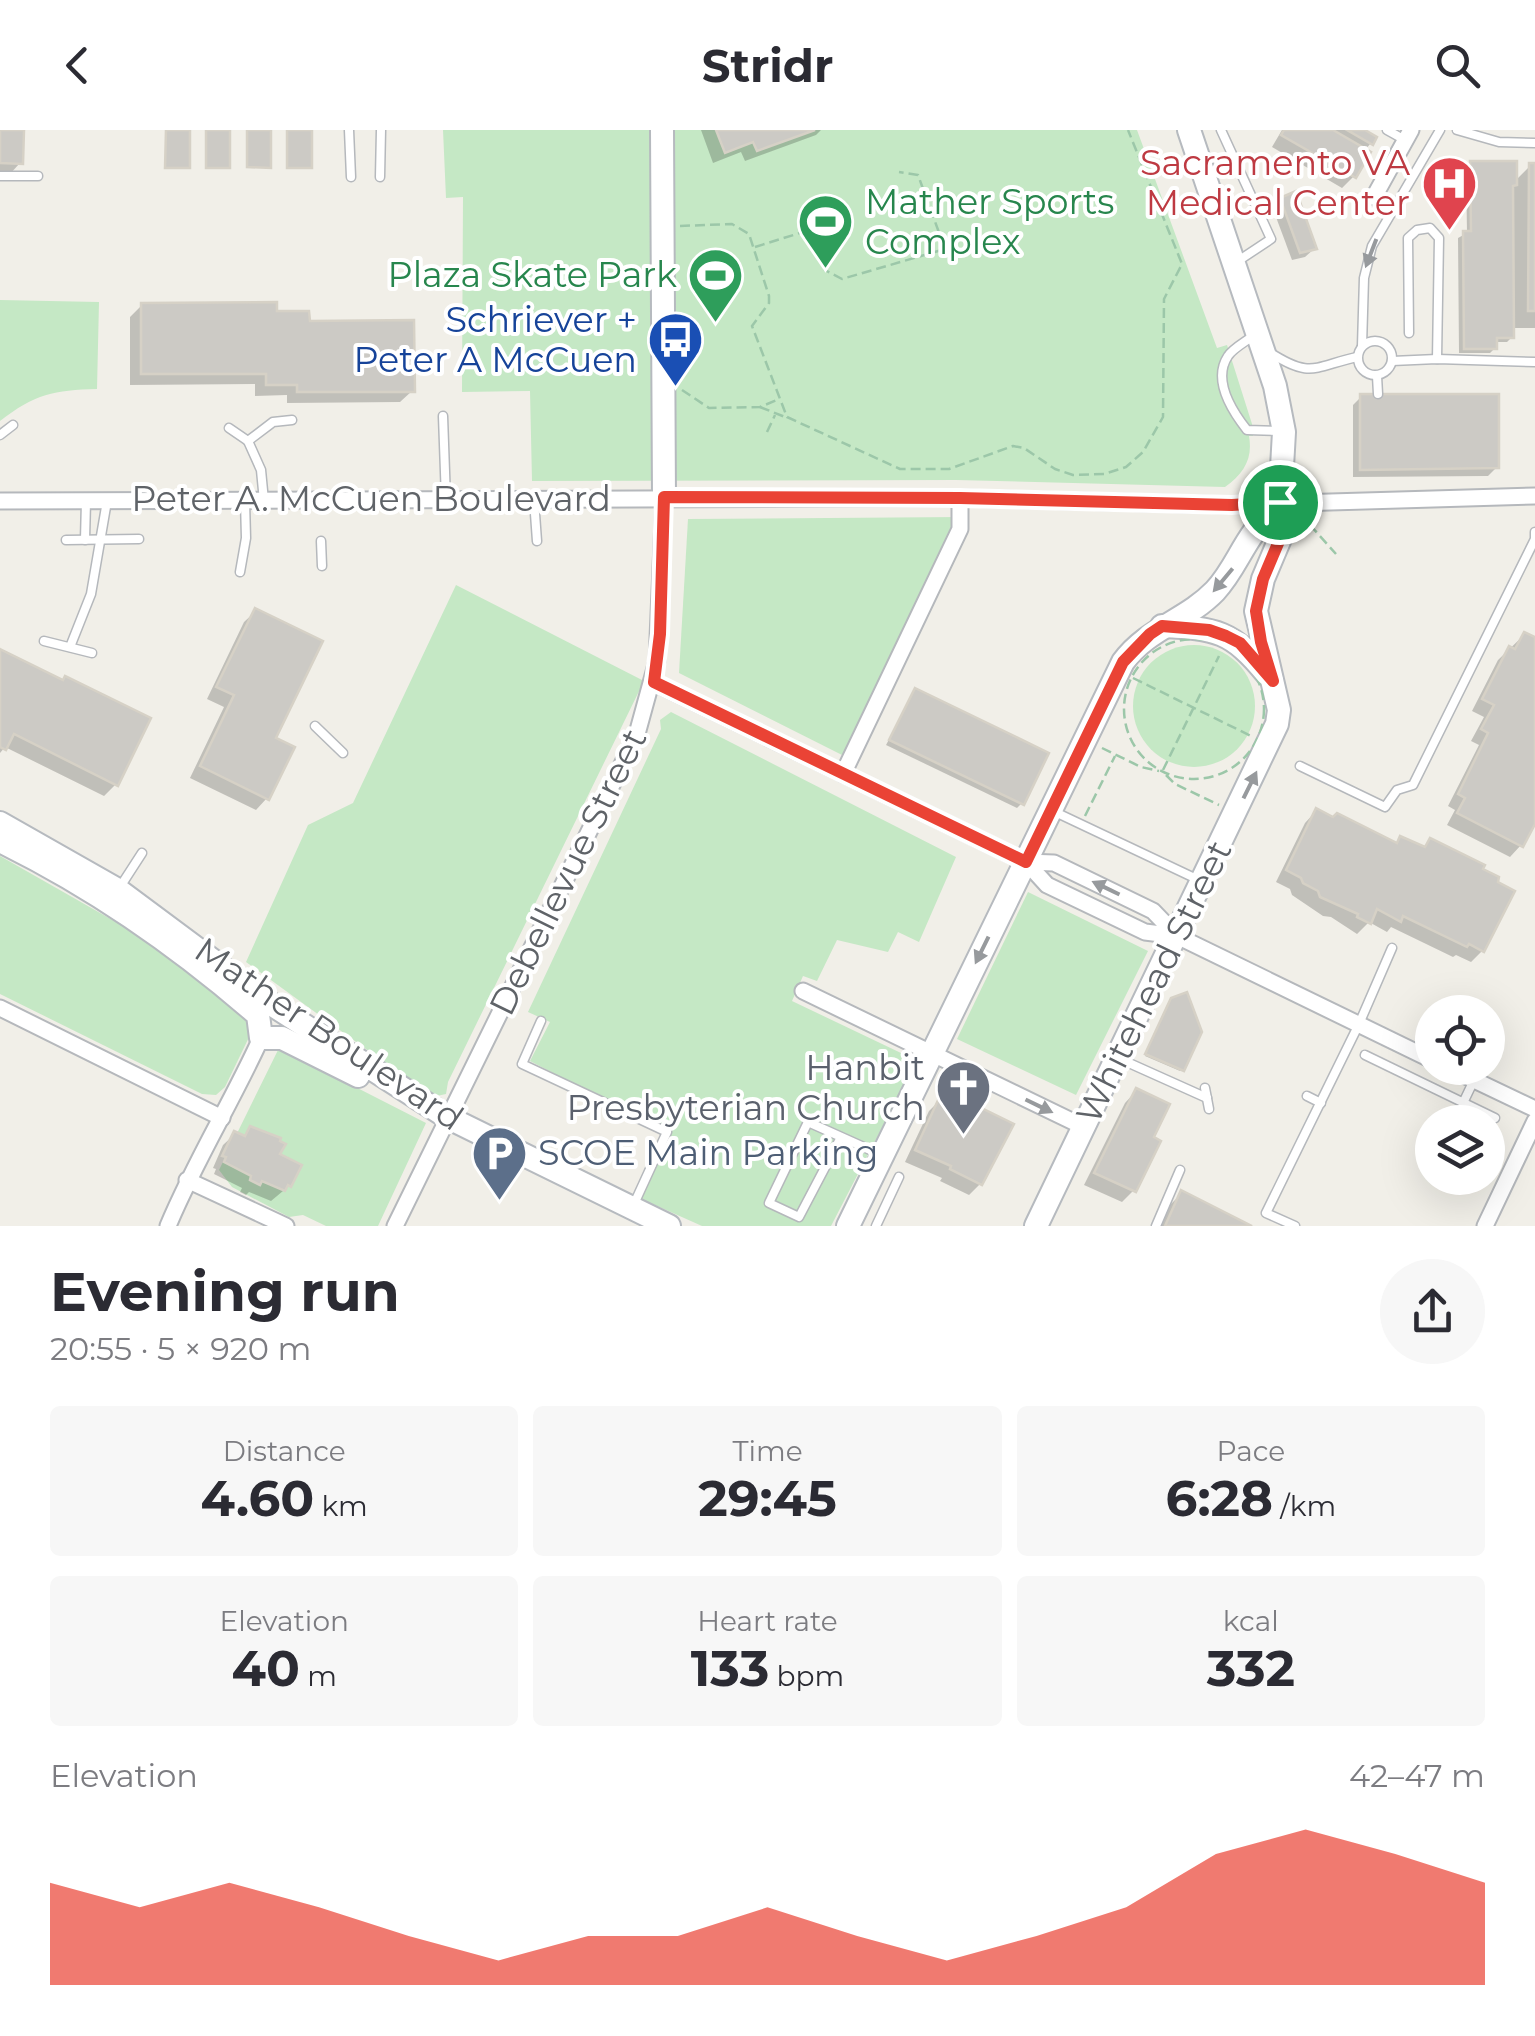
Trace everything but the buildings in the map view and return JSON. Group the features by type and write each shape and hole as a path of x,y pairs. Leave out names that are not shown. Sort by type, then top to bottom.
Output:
{"street":[{"path":"662,130 664,497"},
{"path":"1189,130 1276,386 1284,432 1282,534 1263,579 1256,611 1278,710 1266,738"},
{"path":"1374,197 1408,135"},
{"name":"Peter A. McCuen Boulevard","path":"0,502 664,497 960,498 1232,505 1535,496"},
{"name":"Debellevue Street","path":"394,1226 637,734 654,682 660,634 664,497"},
{"path":"843,774 960,528 960,498"},
{"path":"848,1226 871,1206 881,1155 1123,662 1162,626 1216,590 1254,532 1280,502"},
{"path":"1162,626 1209,630 1226,636 1240,643 1273,681"},
{"path":"654,682 1026,862 1054,863 1153,910 1177,936 1415,1052"},
{"name":"Whitehead Street","path":"1036,1226 1203,882 1266,738"},
{"name":"Mather Boulevard","path":"0,822 118,890 271,1004 447,1118 669,1226"},
{"name":"Mather Boulevard","path":"0,840 85,887 196,965 258,1014 261,1038"},
{"path":"803,991 1084,1127"},
{"path":"0,1008 222,1118"},
{"path":"168,1226 187,1180 261,1038 282,1038 447,1118"},
{"path":"1484,1085 1535,1110"},
{"path":"1486,1226 1535,1121"},
{"path":"187,1180 286,1226"},
{"path":"168,1226 191,1200 202,1194 218,1194"}],"lane":[{"path":"350,130 352,177"},
{"path":"380,130 380,177"},
{"path":"1221,130 1271,239 1234,264"},
{"path":"1388,130 1408,135"},
{"path":"1362,346 1381,342 1390,350 1392,361 1387,371 1377,376 1361,370 1357,356 1362,346 1364,278 1372,246 1440,130"},
{"path":"1457,130 1499,142 1535,143"},
{"path":"0,176 38,176"},
{"path":"1408,333 1408,238 1417,230 1430,228 1439,238 1437,358"},
{"path":"1284,432 1246,430 1231,410 1222,380 1228,356 1260,340 1290,366 1309,371 1357,356"},
{"path":"1392,361 1437,358 1535,362"},
{"path":"1377,376 1378,394"},
{"path":"443,416 446,500"},
{"path":"248,441 273,422 292,420"},
{"path":"0,436 13,426"},
{"path":"230,428 248,441 261,470 264,501"},
{"path":"240,572 246,538 246,500"},
{"path":"534,500 537,541"},
{"path":"85,540 86,501"},
{"path":"70,646 90,594 108,501"},
{"path":"1300,766 1385,807 1397,790 1413,785 1535,532"},
{"path":"66,540 139,539"},
{"path":"321,540 322,566"},
{"path":"44,641 92,653"},
{"path":"315,726 343,752"},
{"path":"1051,810 1203,882"},
{"path":"118,890 142,852"},
{"path":"1295,1226 1266,1213 1360,1024 1392,948"},
{"path":"542,1021 522,1064 668,1132 632,1208"},
{"path":"1396,1069 1406,1047"},
{"path":"1365,1055 1467,1105"},
{"path":"1117,1058 1207,1098"},
{"path":"1463,1103 1472,1085"},
{"path":"1306,1096 1321,1103"},
{"path":"840,1137 799,1218 769,1203 808,1122 881,1155"},
{"path":"1156,1226 1180,1170"},
{"path":"876,1226 871,1206 898,1177"}],"path":[{"path":"760,407 900,469 948,470 1013,446 1024,448 1055,469 1073,474 1104,474 1126,467 1143,452 1163,417 1164,299 1182,264 1128,130"},
{"path":"753,248 803,232 814,244 825,270 842,279 945,249 918,174 899,172"},
{"path":"679,226 732,224 749,234 770,303 752,326 787,417"},
{"path":"680,388 709,408 760,407 778,400"},
{"path":"767,432 776,414"},
{"path":"1310,525 1336,554"},
{"path":"1096,745 1141,767 1162,772 1185,778 1212,776 1239,765 1266,738 1265,705 1261,688 1238,654 1224,646 1188,637 1154,651 1132,677 1122,716 1139,750 1162,772 1174,784 1220,805"},
{"path":"1162,772 1224,646"},
{"path":"1132,677 1266,738"},
{"path":"1080,824 1115,754"}],"green space":[{"name":"Mather Sports Complex","path":"443,130 1137,130 1217,348 1227,345 1252,424 1246,465 1225,487 956,480 532,481 530,391 462,392 463,197 446,198"},
{"path":"0,300 99,302 97,389 46,395 0,421"},
{"path":"960,517 850,759 679,673 688,519"},
{"path":"456,585 644,681 448,1082 446,1094 432,1097 246,962 308,825 353,803"},
{"path":"1194,645 1217,650 1237,663 1250,683 1255,706 1250,729 1237,749 1217,762 1194,767 1171,762 1151,749 1138,729 1133,706 1138,683 1151,663 1171,650"},
{"path":"671,712 956,857 919,942 898,932 888,952 837,940 817,981 803,976 792,1001 901,1053 910,1067 831,1226 702,1226 637,1197 667,1132 530,1061 550,1022 528,1012 661,729 660,720"},
{"path":"0,856 130,930 242,1013 252,1031 225,1087 216,1095 202,1094 0,994"},
{"path":"1028,892 1148,951 1076,1095 957,1039"},
{"path":"279,1048 426,1123 378,1226 326,1226 303,1215 289,1217 232,1187 219,1170"}],"place":[{"name":"Sacramento VA Medical Center","path":"1449,232"},
{"name":"Mather Sports Complex","path":"826,271"},
{"name":"Plaza Skate Park","path":"716,324"},
{"name":"Schriever + Peter A McCuen","path":"676,389"},
{"name":"Hanbit Presbyterian Church","path":"964,1137"},
{"name":"SCOE Main Parking","path":"499,1202"}],"route":[{"path":"664,497 960,498 1232,505 1280,502 1282,534 1263,579 1256,611 1273,681 1240,643 1226,636 1209,630 1162,626 1150,634 1123,662 1026,862 654,682 660,634 664,497"}]}
